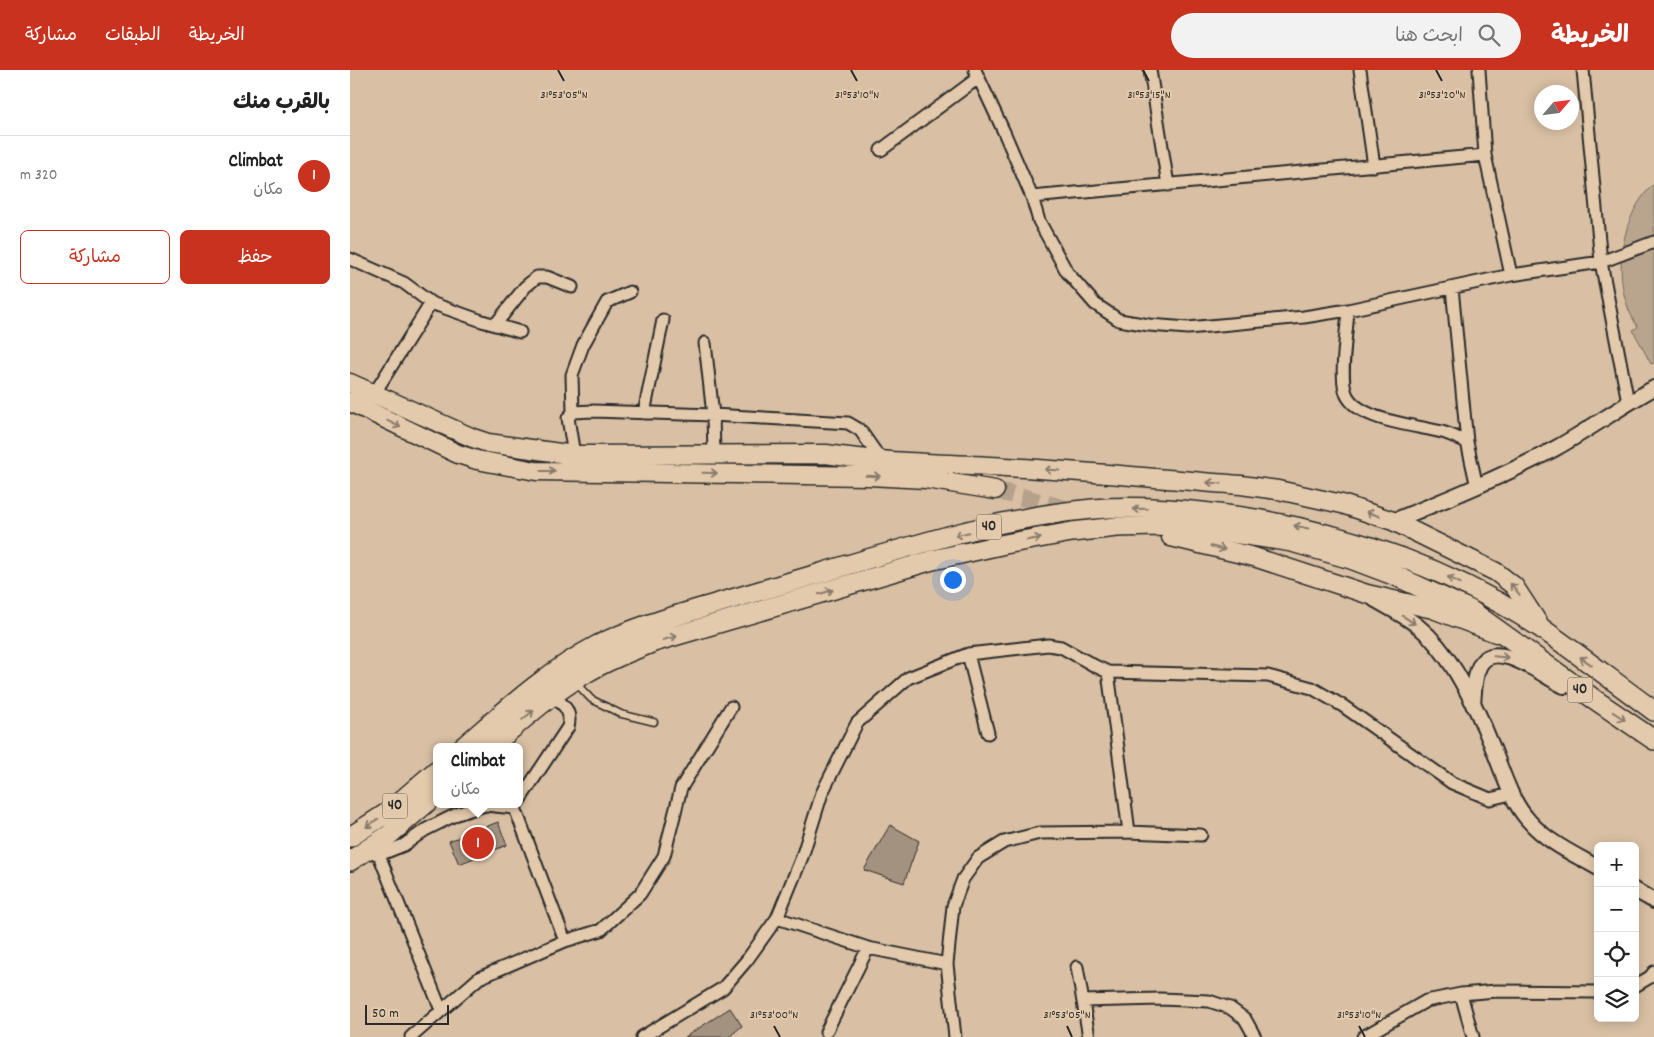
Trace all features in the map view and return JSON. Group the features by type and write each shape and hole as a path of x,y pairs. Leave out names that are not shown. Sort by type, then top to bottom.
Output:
{"highway":[{"name":"40","path":"468,743 528,691 564,665 598,646 650,623 940,539 1003,523 1094,509 1160,508 1195,510 1318,530 1377,548 1433,570 1484,595 1542,629 1654,711"},
{"name":"40","path":"496,743 553,695 573,681 618,657 654,642 933,560 1072,532 1157,526 1211,530 1292,542 1351,559 1396,576 1470,610 1594,700 1654,740"},
{"name":"40","path":"350,837 387,813 433,773"},
{"name":"40","path":"350,861 373,853 389,835 433,797"}],"main road":[{"path":"350,382 488,443 574,455 826,454 863,459 945,465 1005,466 1241,485 1278,490 1342,504 1393,521 1496,572 1514,586 1542,629"},
{"path":"350,402 458,454 536,471 877,476 926,479 995,490"},
{"path":"1171,538 1254,557 1367,594 1433,609 1508,637"}],"street":[{"path":"1150,70 1168,185"},
{"path":"1360,70 1374,166"},
{"path":"1479,70 1485,155 1511,275"},
{"path":"1583,70 1601,262 1628,402"},
{"path":"881,150 976,74 1032,197 1039,221 1067,272 1095,304 1120,320 1149,325 1188,328 1304,317 1348,310 1511,275 1601,262 1654,242"},
{"path":"1032,197 1485,155"},
{"path":"350,259 404,283 431,303 520,332"},
{"path":"495,325 525,287 537,277 547,277 572,287"},
{"path":"1452,288 1467,442 1477,487"},
{"path":"574,455 568,418 573,412 572,375 583,345 607,302 630,292"},
{"path":"374,394 431,303"},
{"path":"1348,310 1344,377 1345,392 1354,404 1367,414 1444,432 1467,442"},
{"path":"644,412 663,320"},
{"path":"705,343 714,415 714,453"},
{"path":"1393,521 1477,487 1572,439 1628,402 1654,388"},
{"path":"573,412 644,412 848,423 860,430 881,460"},
{"path":"1367,594 1419,626 1437,644 1473,705 1492,745 1511,794 1528,820 1539,832 1594,866"},
{"path":"642,1037 723,988 747,960 777,918 802,857 822,793 857,723 908,678 968,654 1048,645 1062,646 1094,666 1108,672 1268,676 1312,688 1342,706 1452,783 1490,799 1511,794"},
{"path":"968,654 988,733"},
{"path":"1473,705 1479,665 1484,659 1495,655 1504,655 1518,660 1558,684 1594,700"},
{"path":"1108,672 1129,832"},
{"path":"523,795 568,727 570,717 567,709 553,695"},
{"path":"411,1037 479,978 565,941 600,930 640,894 664,856 681,788 731,707"},
{"path":"441,1010 373,853 404,844 425,830 457,814 475,808"},
{"path":"518,808 565,941"},
{"path":"955,1037 947,964 953,906 963,880 978,858 1004,842 1040,833 1129,832 1201,836"},
{"path":"1639,892 1654,901"},
{"path":"777,918 868,948 947,964"},
{"path":"826,1032 868,948"},
{"path":"1077,967 1089,1037"},
{"path":"1639,984 1650,978 1654,972"},
{"path":"1363,1037 1426,1001 1461,994 1496,991 1594,992"},
{"path":"1461,994 1473,1037"},
{"path":"1083,1001 1160,999 1209,1001 1230,1008 1246,1019 1255,1037"}],"lane":[{"path":"573,681 591,699 621,714 654,722"}],"shaded area":[{"path":"1654,184 1654,363 1651,364 1633,330 1638,327 1629,311 1621,273 1622,252 1632,214"}],"building":[{"path":"498,822 507,845 459,864 449,841"},
{"path":"890,825 919,841 904,883 864,870"},
{"path":"730,1008 742,1026 729,1037 685,1037"}],"tunnel":[{"path":"995,490 1125,525"}],"place":[{"name":"Climbat","path":"478,843"}]}
